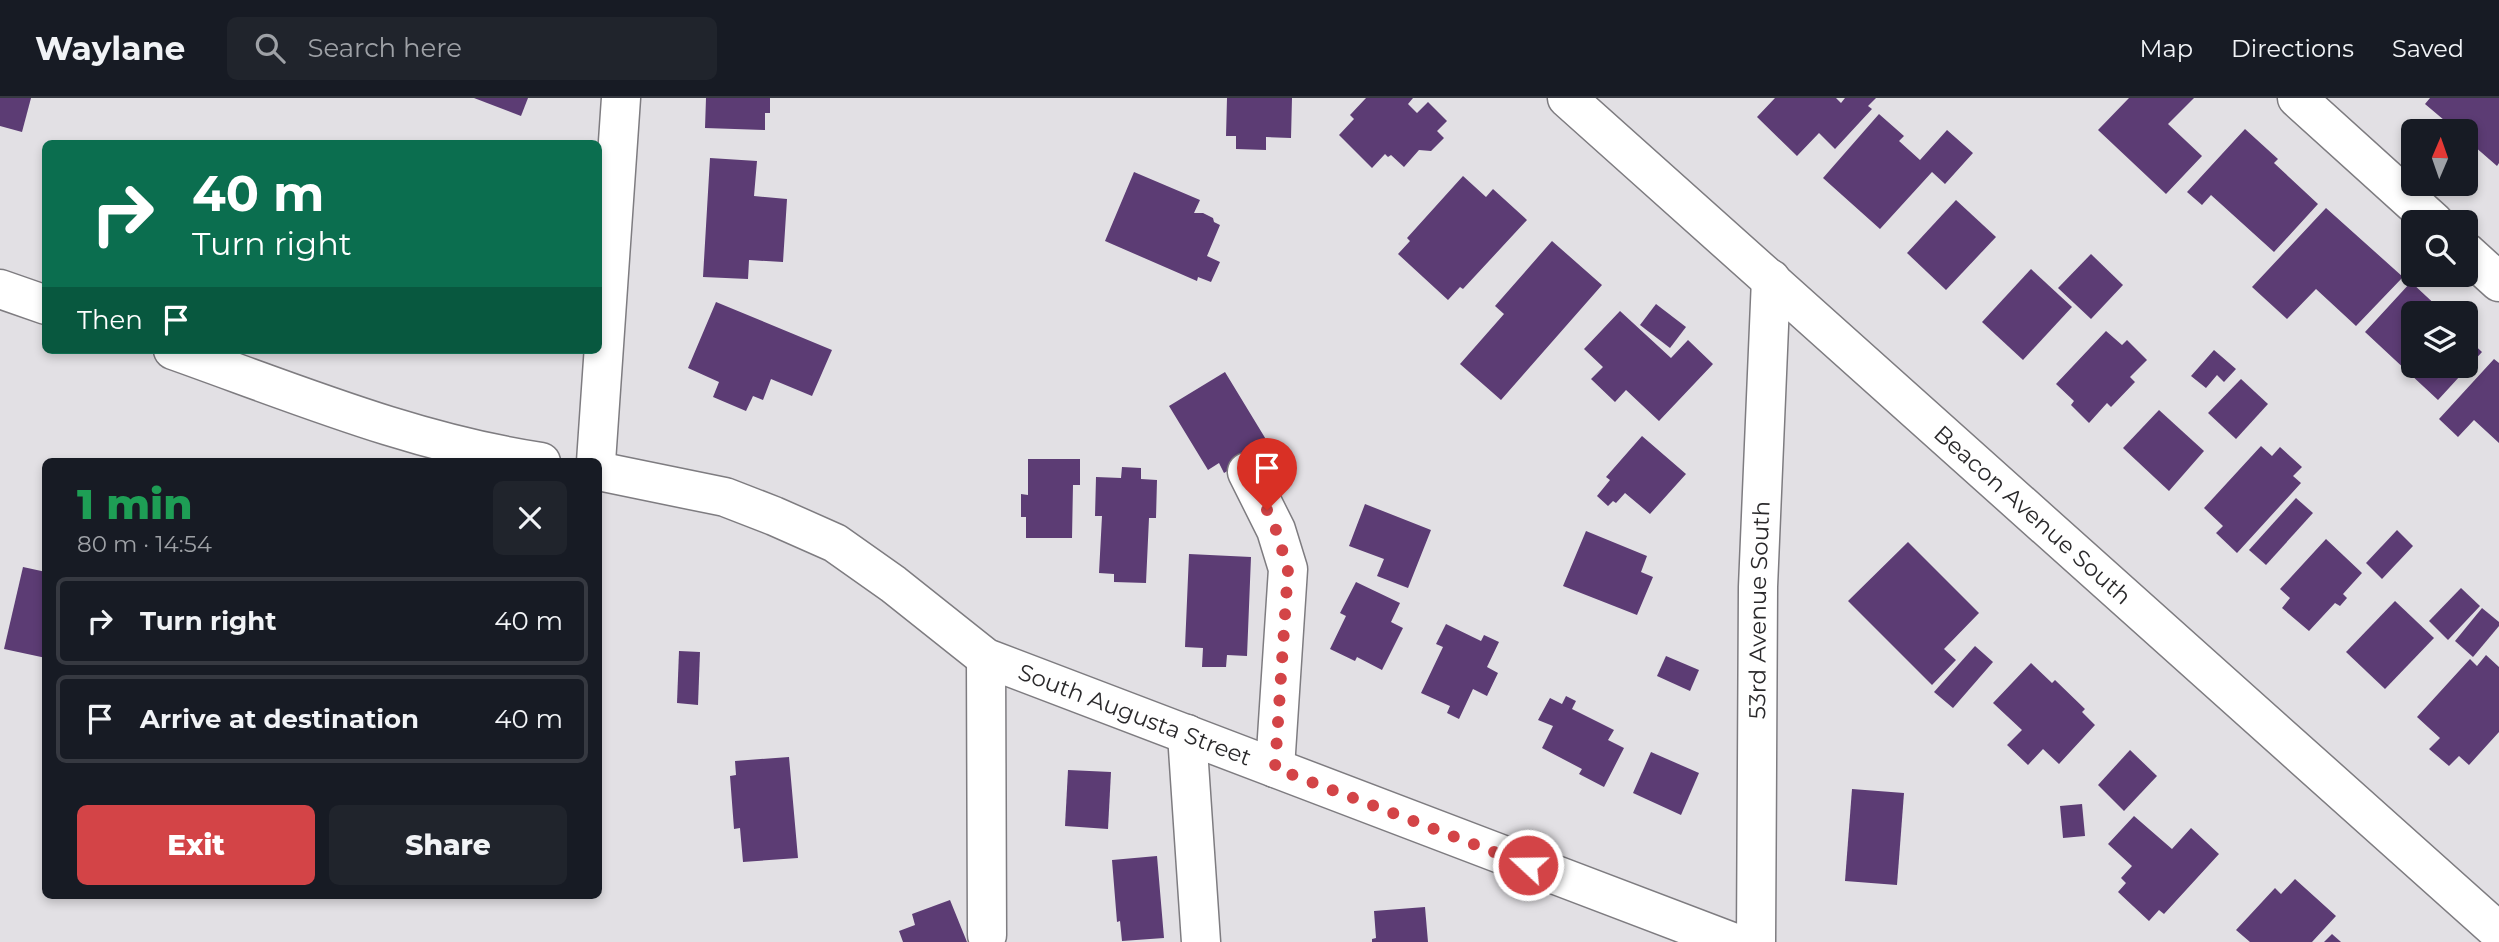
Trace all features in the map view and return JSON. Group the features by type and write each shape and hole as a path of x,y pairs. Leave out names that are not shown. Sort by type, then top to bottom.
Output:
{"street":[{"path":"596,458 621,98"},
{"name":"Beacon Avenue South","path":"1567,98 2499,932"},
{"path":"2297,98 2421,210"},
{"path":"2478,263 2499,282"},
{"name":"53rd Avenue South","path":"1756,942 1758,587 1771,279"},
{"path":"0,289 42,304"},
{"path":"184,354 403,432 455,446 520,458"},
{"name":"South Augusta Street","path":"602,472 725,497 774,516 835,543 893,584 986,658 1732,942"},
{"path":"1247,472 1276,530 1288,569 1275,768"},
{"path":"986,658 987,935"},
{"path":"1186,734 1200,942"}],"building":[{"path":"0,98 31,98 22,132 0,126"},
{"path":"474,98 528,98 521,116"},
{"path":"706,98 770,98 770,113 765,113 765,130 705,128"},
{"path":"1227,98 1292,98 1291,138 1266,137 1266,150 1236,149 1236,136 1226,136"},
{"path":"1366,98 1413,98 1408,104 1417,113 1428,102 1447,121 1437,131 1444,138 1431,151 1419,150 1404,167 1391,155 1388,157 1385,154 1372,168 1339,135 1354,119 1350,115"},
{"path":"1775,98 1836,98 1841,103 1845,98 1876,98 1868,106 1872,109 1835,149 1819,133 1797,156 1757,117"},
{"path":"2129,98 2194,98 2168,124 2202,156 2166,194 2098,130"},
{"path":"2430,98 2499,98 2497,166 2478,149 2478,119 2443,119 2425,104"},
{"path":"1879,114 1904,136 1899,141 1920,160 1947,130 1973,153 1945,184 1932,172 1880,229 1823,178"},
{"path":"2245,129 2278,159 2274,163 2318,204 2274,252 2211,195 2202,205 2187,192"},
{"path":"710,158 757,161 754,196 787,199 783,262 749,260 748,279 703,277"},
{"path":"1134,172 1200,200 1194,213 1203,213 1220,225 1207,256 1220,262 1211,282 1198,277 1197,281 1105,241"},
{"path":"1463,176 1486,197 1493,189 1527,220 1463,289 1460,287 1448,300 1398,254 1410,241 1407,238"},
{"path":"1956,200 1996,237 1946,290 1907,253"},
{"path":"2326,208 2401,275 2401,279 2356,326 2316,289 2287,319 2252,287"},
{"path":"1552,241 1602,285 1501,400 1460,364 1504,314 1495,306"},
{"path":"2091,254 2123,285 2091,319 2058,288"},
{"path":"2031,269 2072,307 2023,360 1982,322"},
{"path":"2406,287 2416,287 2431,301 2401,301 2401,366 2365,332"},
{"path":"716,302 832,350 812,396 771,379 763,400 753,396 746,411 713,397 719,382 688,368"},
{"path":"1656,304 1686,327 1670,348 1640,325"},
{"path":"1620,311 1671,358 1688,340 1713,364 1659,421 1626,390 1615,402 1591,379 1603,367 1584,349"},
{"path":"2106,331 2122,345 2127,340 2147,360 2130,377 2135,382 2111,407 2107,403 2089,423 2071,405 2074,401 2056,384"},
{"path":"2214,350 2236,369 2224,382 2217,375 2206,388 2191,376"},
{"path":"2494,359 2499,363 2499,443 2474,420 2458,437 2439,419"},
{"path":"1225,372 1270,446 1224,473 1219,463 1208,470 1169,406"},
{"path":"2414,378 2458,378 2438,400"},
{"path":"2241,379 2268,404 2236,439 2208,413"},
{"path":"2159,410 2204,451 2169,491 2123,448"},
{"path":"1642,436 1686,474 1650,514 1625,493 1616,503 1613,501 1608,506 1597,496 1610,480 1606,477"},
{"path":"2261,446 2272,456 2280,447 2302,467 2293,476 2301,483 2237,553 2216,533 2223,526 2204,508"},
{"path":"1028,459 1080,459 1080,485 1073,485 1072,538 1026,538 1026,517 1021,517 1021,494 1028,495"},
{"path":"1122,467 1141,468 1141,479 1157,480 1156,518 1149,518 1146,583 1114,582 1114,574 1099,573 1102,516 1095,516 1096,477 1121,478"},
{"path":"2296,498 2313,513 2266,565 2249,550"},
{"path":"1365,504 1431,530 1408,588 1377,576 1384,559 1349,546"},
{"path":"2397,530 2413,546 2382,579 2366,563"},
{"path":"1586,531 1647,556 1641,572 1653,577 1637,615 1563,586"},
{"path":"2326,539 2362,573 2343,594 2347,598 2340,606 2335,603 2309,631 2282,608 2290,598 2280,589"},
{"path":"1908,542 1979,613 1944,649 1956,660 1932,685 1848,601"},
{"path":"1189,554 1251,557 1247,656 1227,655 1226,667 1202,667 1203,648 1185,647"},
{"path":"23,567 42,571 42,657 4,649"},
{"path":"1356,582 1400,603 1391,622 1403,628 1382,670 1357,657 1355,661 1330,649 1346,616 1340,613"},
{"path":"2461,588 2480,606 2448,640 2429,621"},
{"path":"2395,601 2434,638 2385,689 2346,652"},
{"path":"2482,608 2499,622 2499,626 2473,657 2455,641"},
{"path":"1446,624 1481,641 1484,635 1499,642 1487,667 1498,673 1487,696 1473,689 1459,719 1447,713 1450,706 1421,693 1443,647 1436,644"},
{"path":"1975,646 1993,662 1953,708 1934,692"},
{"path":"679,651 700,652 698,705 677,703"},
{"path":"2486,655 2499,667 2499,732 2469,765 2459,756 2449,766 2429,749 2440,738 2417,717 2470,659 2477,666"},
{"path":"1666,656 1699,670 1690,691 1657,676"},
{"path":"2031,663 2052,683 2055,680 2085,709 2082,712 2095,725 2059,764 2043,749 2028,765 2007,745 2022,730 1993,703"},
{"path":"1566,696 1576,701 1572,709 1614,730 1608,740 1624,748 1604,787 1579,774 1582,769 1542,748 1553,726 1538,720 1550,698 1562,704"},
{"path":"2130,750 2157,776 2124,811 2098,785"},
{"path":"1651,752 1699,773 1681,815 1633,793"},
{"path":"789,757 798,858 743,862 740,828 734,829 730,776 736,775 735,761"},
{"path":"1068,770 1111,772 1108,829 1065,826"},
{"path":"1852,789 1904,793 1897,885 1845,881"},
{"path":"2082,804 2085,836 2063,838 2060,806"},
{"path":"2134,816 2172,849 2191,828 2219,854 2164,914 2159,910 2149,921 2118,892 2126,883 2121,878 2132,866 2108,844"},
{"path":"1157,856 1164,938 1122,941 1120,921 1117,922 1112,860"},
{"path":"2295,879 2336,916 2312,942 2250,942 2236,930 2275,888 2281,894"},
{"path":"950,900 967,942 903,942 899,931 915,925 912,914"},
{"path":"1425,907 1428,942 1372,942 1372,939 1376,938 1374,911"},
{"path":"2332,934 2341,942 2324,942"}],"route":[{"path":"1267,510 1288,569 1275,768 1528,865"}]}
